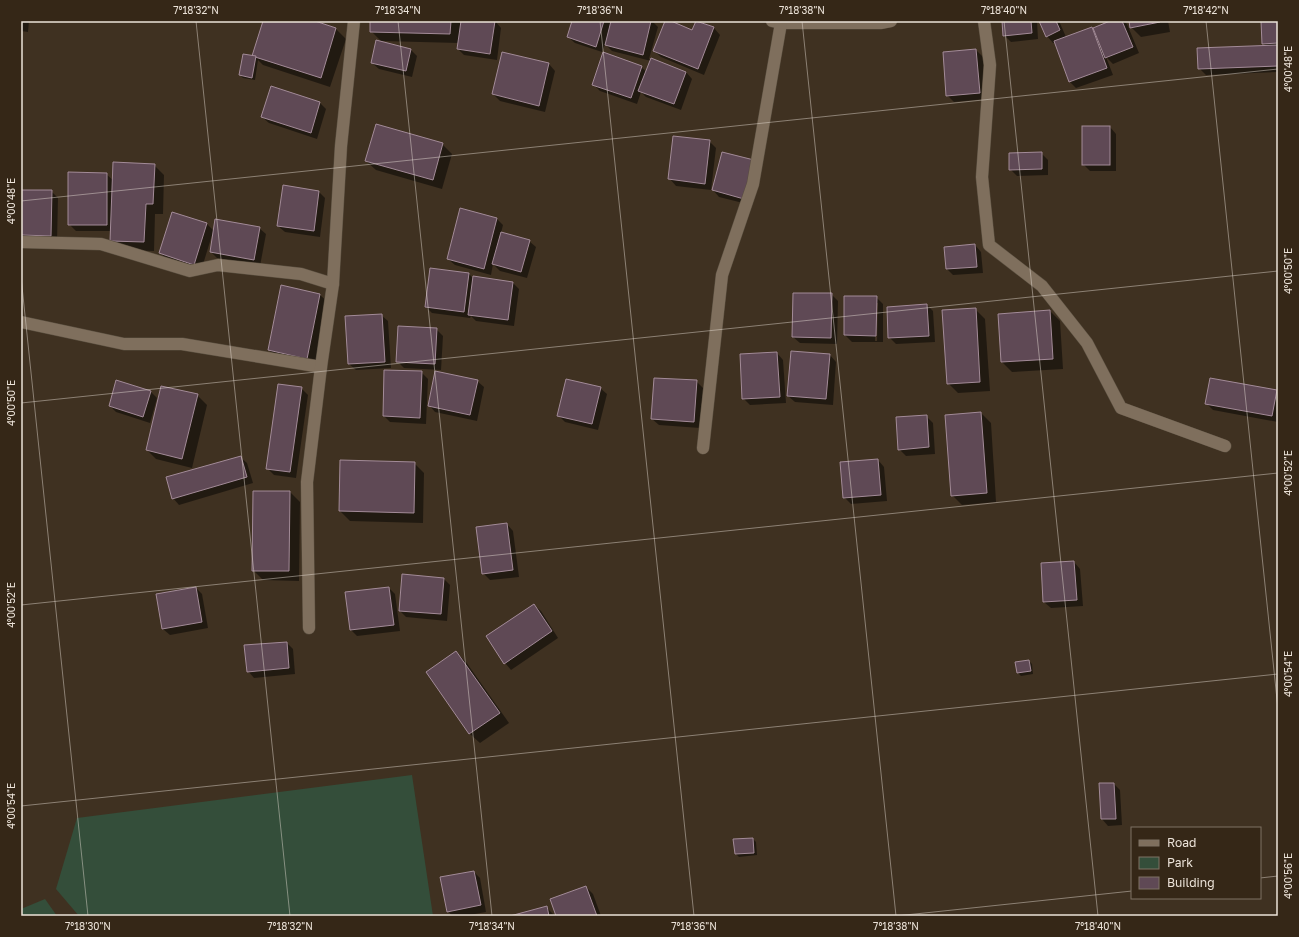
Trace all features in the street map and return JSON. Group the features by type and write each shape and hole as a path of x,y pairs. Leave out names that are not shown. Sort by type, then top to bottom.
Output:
{"street":[{"path":"309,628 307,482 333,284 341,146 354,21"},
{"path":"703,448 722,275 753,184 777,22 881,23 891,21"},
{"path":"984,21 990,65 982,177 989,245 1042,286 1087,343 1121,408 1225,446"},
{"path":"21,242 101,244 190,271 218,265 301,274 333,284"},
{"path":"21,322 124,344 182,344 321,367"}],"green space":[{"path":"412,775 433,916 79,916 56,889 77,818"},
{"path":"45,899 57,916 21,916 21,909"}],"building":[{"path":"263,21 315,21 336,28 321,78 252,56"},
{"path":"370,21 451,21 450,34 370,32"},
{"path":"461,21 495,21 490,54 457,49"},
{"path":"572,21 604,21 596,47 567,37"},
{"path":"611,21 651,21 643,55 605,45"},
{"path":"665,21 671,21 692,30 696,21 714,27 698,69 653,51"},
{"path":"1002,21 1031,21 1032,33 1003,36"},
{"path":"1039,21 1056,21 1060,30 1046,37"},
{"path":"1110,21 1122,21 1133,47 1105,58 1093,28"},
{"path":"1129,21 1160,21 1160,22 1130,28"},
{"path":"1261,21 1278,21 1278,43 1262,44"},
{"path":"1092,27 1107,68 1069,82 1054,41"},
{"path":"376,40 411,49 406,71 371,63"},
{"path":"1278,45 1278,66 1198,69 1197,48"},
{"path":"976,49 980,93 946,96 943,52"},
{"path":"502,52 549,63 539,106 492,94"},
{"path":"603,52 642,66 631,98 592,85"},
{"path":"243,54 256,56 252,78 239,75"},
{"path":"651,58 686,72 674,104 638,91"},
{"path":"271,86 320,102 311,133 261,117"},
{"path":"376,124 443,143 433,180 365,161"},
{"path":"1082,126 1110,126 1110,165 1082,165"},
{"path":"673,136 710,140 705,184 668,179"},
{"path":"722,152 754,160 744,199 712,190"},
{"path":"1042,152 1042,169 1009,170 1009,153"},
{"path":"113,162 155,164 153,204 146,204 144,242 110,241"},
{"path":"68,172 107,173 107,225 68,225"},
{"path":"283,185 319,191 314,231 277,226"},
{"path":"21,190 52,190 51,236 21,235"},
{"path":"460,208 497,218 484,269 447,259"},
{"path":"172,212 207,223 194,265 159,253"},
{"path":"215,219 260,227 254,260 210,252"},
{"path":"501,232 530,240 521,272 492,264"},
{"path":"975,244 977,267 946,269 944,247"},
{"path":"430,268 469,273 464,312 425,307"},
{"path":"473,276 513,282 508,320 468,315"},
{"path":"281,285 320,294 307,359 268,350"},
{"path":"793,293 832,293 831,338 792,337"},
{"path":"844,296 877,296 876,336 844,335"},
{"path":"927,304 929,336 888,338 887,307"},
{"path":"976,308 980,382 947,384 942,310"},
{"path":"1050,310 1053,359 1001,362 998,314"},
{"path":"382,314 385,362 348,364 345,316"},
{"path":"398,326 437,328 435,364 396,362"},
{"path":"791,351 830,354 826,399 787,396"},
{"path":"777,352 780,397 742,399 740,354"},
{"path":"384,370 422,371 420,418 383,416"},
{"path":"435,371 478,380 470,415 428,406"},
{"path":"654,378 697,380 694,422 651,419"},
{"path":"1210,378 1277,390 1272,416 1205,404"},
{"path":"566,379 601,387 592,424 557,416"},
{"path":"116,380 151,391 143,417 109,406"},
{"path":"278,384 302,387 290,472 266,469"},
{"path":"161,386 198,394 182,459 146,450"},
{"path":"981,412 987,493 951,496 945,415"},
{"path":"927,415 929,447 898,450 896,417"},
{"path":"241,456 247,477 172,499 166,477"},
{"path":"878,459 881,495 843,498 840,462"},
{"path":"340,460 415,462 414,513 339,511"},
{"path":"253,491 290,491 289,571 252,571"},
{"path":"507,523 513,570 482,574 476,527"},
{"path":"1074,561 1077,600 1043,602 1041,563"},
{"path":"402,574 444,578 441,614 399,611"},
{"path":"196,587 202,622 162,629 156,594"},
{"path":"389,587 394,625 350,630 345,592"},
{"path":"534,604 552,631 504,664 486,636"},
{"path":"287,642 289,668 247,672 244,645"},
{"path":"456,651 500,713 469,734 426,672"},
{"path":"1029,660 1031,671 1017,673 1015,662"},
{"path":"1099,783 1114,783 1116,819 1101,819"},
{"path":"753,838 754,853 735,854 733,839"},
{"path":"474,871 481,905 447,912 440,877"},
{"path":"586,886 597,916 556,916 550,899"},
{"path":"547,906 549,916 510,916"}]}
